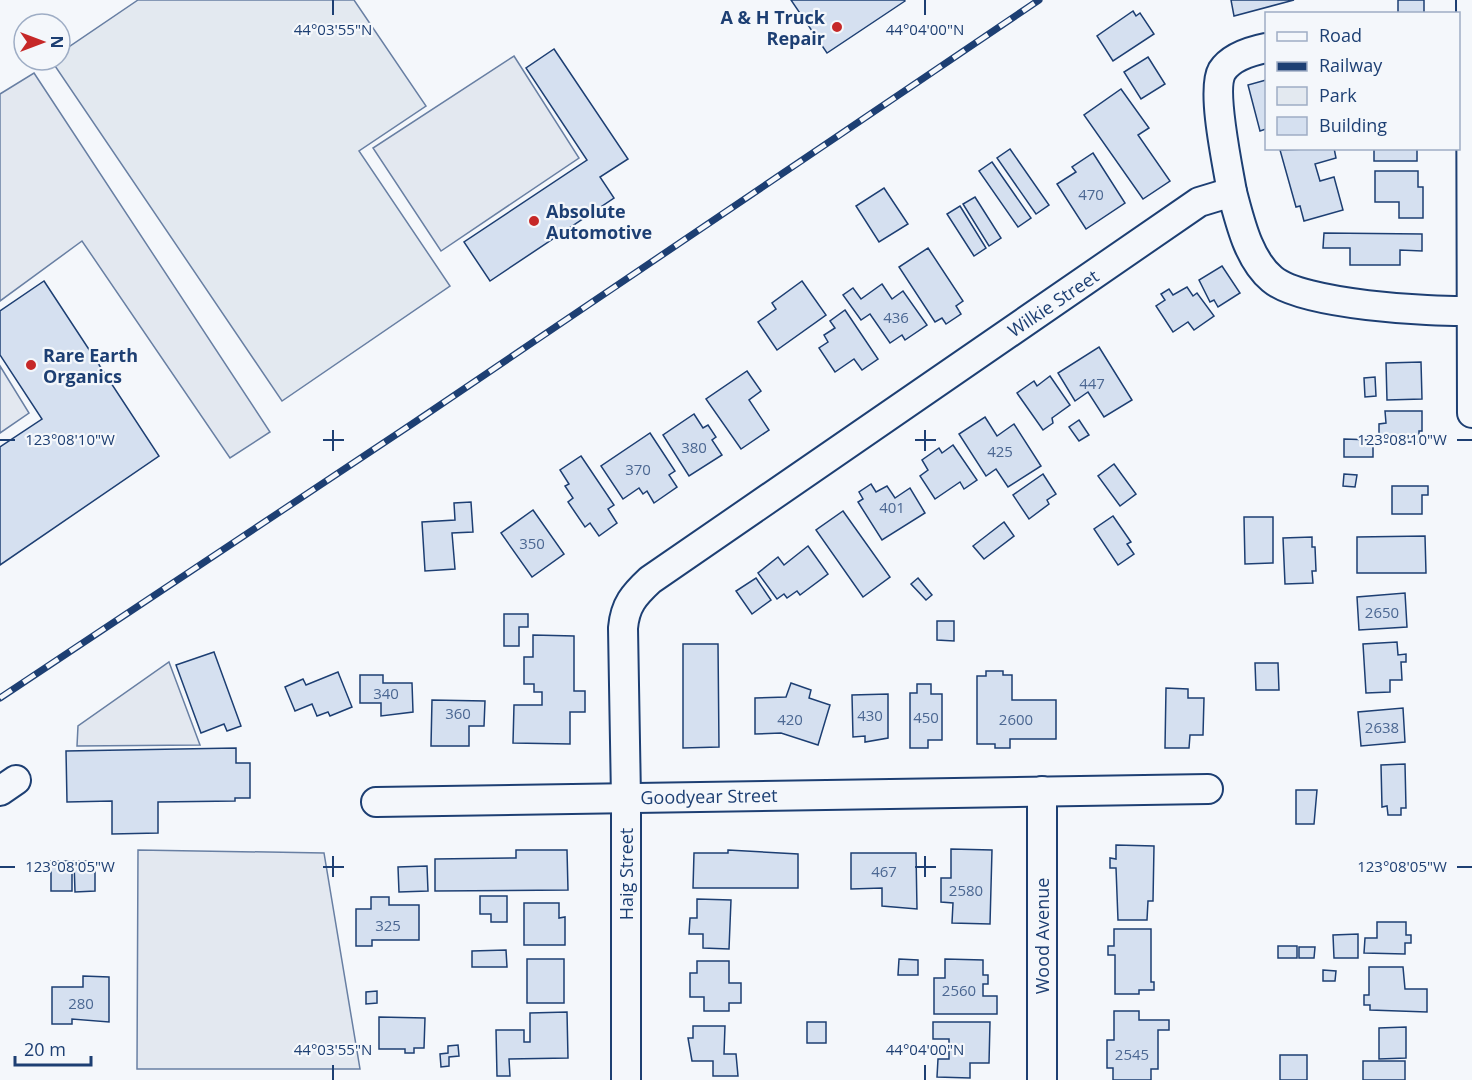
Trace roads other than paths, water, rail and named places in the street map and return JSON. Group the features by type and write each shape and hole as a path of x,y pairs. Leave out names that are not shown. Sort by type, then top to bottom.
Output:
{"street":[{"path":"1471,0 1472,413"},
{"path":"1265,48 1234,60 1221,72 1219,94 1222,136 1232,192 1250,247 1264,272 1274,281 1313,296 1345,302 1440,312 1471,311"},
{"name":"Wilkie Street","path":"632,597 650,580 1199,202 1232,192"},
{"name":"Haig Street","path":"626,1080 626,798 623,628 624,614 632,597"},
{"name":"Goodyear Street","path":"376,802 1208,789"},
{"name":"Wood Avenue","path":"1042,791 1042,1080"}],"railway":[{"path":"0,698 412,424 1039,0"}],"place":[{"name":"A & H Truck Repair","path":"837,27"},
{"name":"Absolute Automotive","path":"534,221"},
{"name":"Rare Earth Organics","path":"31,365"}]}
